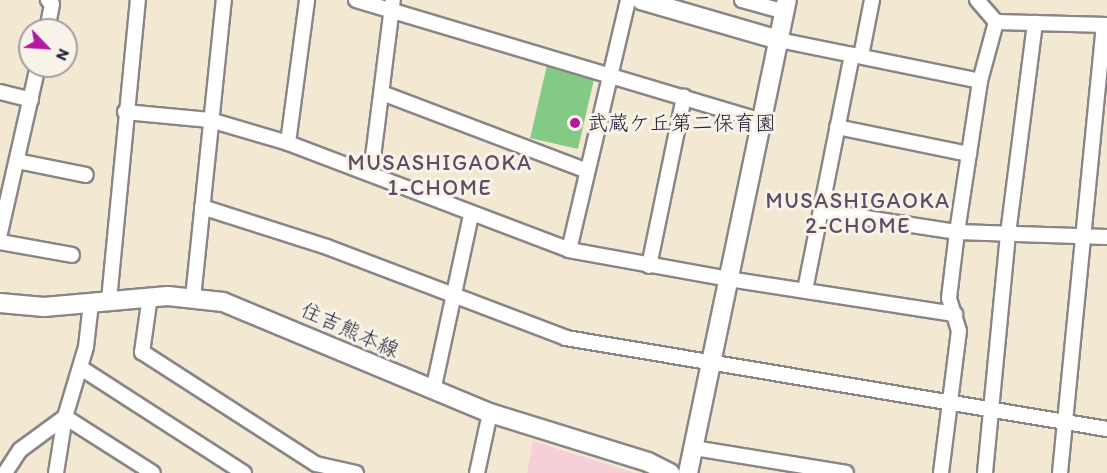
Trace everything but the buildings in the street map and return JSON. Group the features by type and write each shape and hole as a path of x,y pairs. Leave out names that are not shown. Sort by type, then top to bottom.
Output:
{"main road":[{"path":"641,0 779,40"},
{"path":"688,473 786,6"},
{"name":"住吉熊本線","path":"0,303 44,307 150,296 223,302 264,317 433,391 490,413 648,462 670,473"}],"street":[{"path":"48,0 52,4 49,18"},
{"path":"109,300 125,112 138,0"},
{"path":"193,298 224,0"},
{"path":"288,143 307,0"},
{"path":"356,0 391,5 608,75 763,121"},
{"path":"569,249 585,170 628,0"},
{"path":"742,0 786,6"},
{"path":"805,290 837,127 872,0"},
{"path":"965,0 979,1 996,22 1106,25 1060,473"},
{"path":"371,173 391,5"},
{"path":"940,473 958,331 949,298 957,232 980,81 996,22"},
{"path":"986,473 989,412 1008,234 1035,23"},
{"path":"779,40 980,81"},
{"path":"0,233 36,78"},
{"path":"0,92 31,100"},
{"path":"382,93 585,170"},
{"path":"649,266 684,97"},
{"path":"125,112 210,120 288,143 371,173 471,215 569,249 649,266 955,314"},
{"path":"837,127 969,154"},
{"path":"0,168 16,166 86,176"},
{"path":"201,207 317,244 566,338 711,365 950,402 989,412 1107,429"},
{"path":"821,211 957,232 1107,237"},
{"path":"433,391 471,215"},
{"path":"0,242 72,255"},
{"path":"150,296 142,352 316,468 356,473"},
{"path":"56,473 65,417 81,368 91,303"},
{"path":"81,368 244,473"},
{"path":"477,473 490,413"},
{"path":"65,417 138,468 153,473"},
{"path":"5,473 20,450 65,417"},
{"path":"694,448 846,473"}],"shaded area":[{"path":"533,441 634,473 527,473"}],"green space":[{"path":"547,65 595,76 578,149 530,138"}],"place":[{"name":"武蔵ケ丘第二保育園","path":"575,123"}],"district":[{"name":"MUSASHIGAOKA 1-CHOME","path":"440,174"},
{"name":"MUSASHIGAOKA 2-CHOME","path":"858,212"}]}
